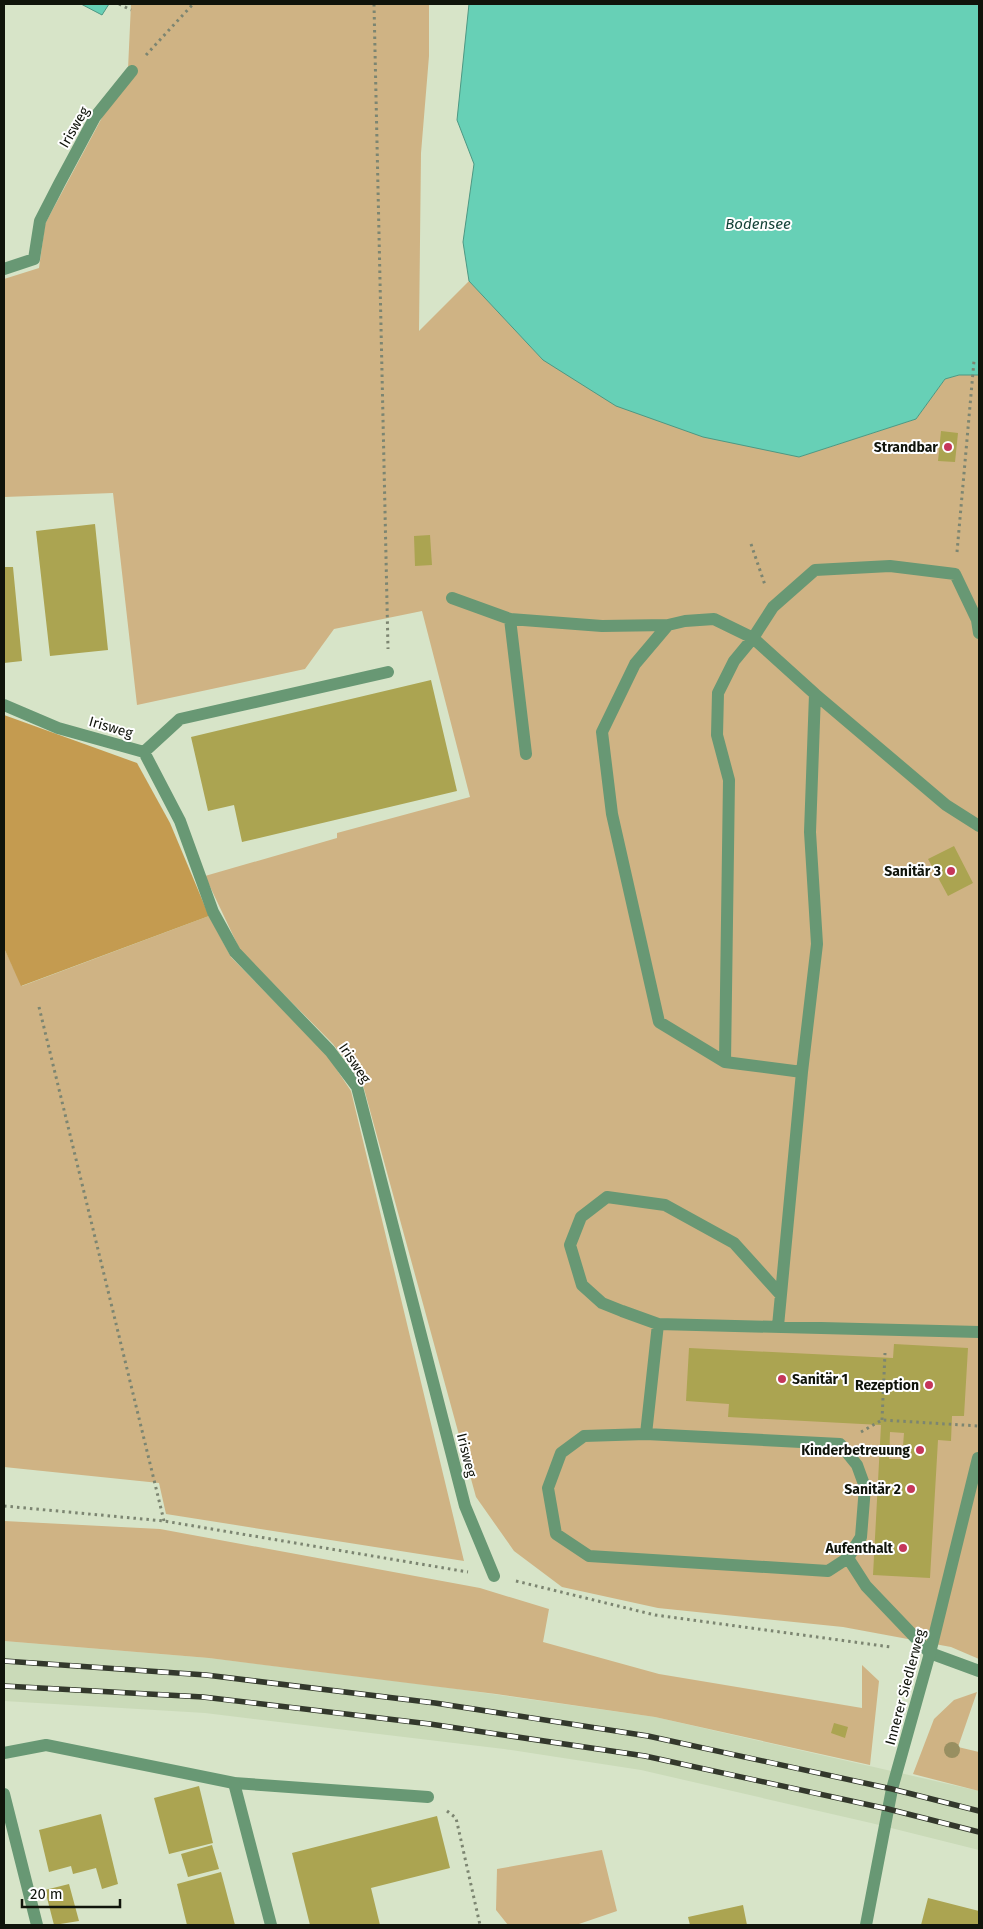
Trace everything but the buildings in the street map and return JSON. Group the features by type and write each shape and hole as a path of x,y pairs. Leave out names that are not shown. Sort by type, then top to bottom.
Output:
{"street":[{"name":"Irisweg","path":"4,269 34,259 40,221 59,184 95,117 132,71"},
{"path":"725,1062 730,780 717,735 718,693 734,661 754,638 772,607 815,570 890,566 955,574 977,620 979,633"},
{"path":"452,598 510,619 602,626 668,625 685,621 714,619 754,638 815,694 946,805 979,826"},
{"path":"510,619 526,754"},
{"path":"668,625 635,664 602,732 611,805 659,1022 725,1062 802,1072"},
{"path":"144,752 180,719 388,672"},
{"path":"778,1326 802,1072 817,944 810,832 815,694"},
{"name":"Irisweg","path":"4,705 58,728 144,752 180,821 213,912 235,952 330,1051 357,1087 465,1506 494,1576"},
{"path":"780,1294 734,1243 665,1205 607,1197 580,1217 570,1245 582,1285 602,1303 658,1324 979,1332"},
{"path":"646,1434 658,1324"},
{"path":"646,1434 840,1444 857,1465 865,1487 861,1536 848,1558 828,1571 589,1556 556,1534 548,1488 561,1453 584,1436 646,1434"},
{"name":"Innerer Siedlerweg","path":"866,1925 892,1789 930,1653 979,1455"},
{"path":"848,1558 866,1586 930,1653 979,1671"},
{"path":"4,1753 46,1745 234,1783 428,1797"},
{"path":"234,1783 271,1925"},
{"path":"4,1794 37,1925"}],"path":[{"path":"119,4 131,10"},
{"path":"132,71 193,4"},
{"path":"374,4 388,672"},
{"path":"957,550 974,361"},
{"path":"751,544 772,607"},
{"path":"39,1007 164,1521"},
{"path":"882,1420 886,1329"},
{"path":"840,1444 882,1420 979,1426"},
{"path":"428,1797 456,1818 480,1925"}],"shaded area":[{"path":"131,4 429,4 429,56 421,153 419,331 469,281 543,360 799,457 916,419 945,379 959,375 979,375 979,1659 951,1647 843,1627 658,1608 562,1587 514,1551 476,1497 363,1085 333,1044 240,950 205,876 337,838 337,833 470,797 422,611 334,629 305,669 137,705 113,493 4,497 4,279 39,268 45,224 128,69"},
{"path":"4,715 137,763 170,823 209,916 21,986 4,948"},
{"path":"209,916 231,957 327,1055 351,1091 464,1561 166,1514 159,1483 4,1467 4,948 22,986"},
{"path":"4,1521 160,1529 480,1588 549,1609 543,1642 659,1674 862,1708 862,1665 879,1681 870,1765 655,1717 496,1694 209,1658 4,1641"},
{"path":"4,1641 209,1658 436,1686 655,1717 979,1791 979,1850 641,1770 504,1749 205,1713 4,1701"},
{"path":"977,1692 958,1747 979,1752 979,1791 913,1774 934,1719 954,1700"},
{"path":"602,1850 617,1911 576,1925 508,1925 496,1910 497,1869"}],"water":[{"path":"81,4 109,4 102,15"},
{"name":"Bodensee","path":"469,4 979,4 979,375 959,375 945,379 916,419 799,457 703,437 616,406 543,360 469,281 463,242 474,164 457,120"}],"railway":[{"path":"4,1661 206,1675 435,1703 648,1736 892,1789 979,1811"},
{"path":"4,1686 203,1697 430,1724 645,1756 888,1809 979,1832"}],"place":[{"name":"Strandbar","path":"948,447"},
{"name":"Sanitär 3","path":"951,871"},
{"name":"Sanitär 1","path":"782,1379"},
{"name":"Rezeption","path":"929,1385"},
{"name":"Kinderbetreuung","path":"920,1450"},
{"name":"Sanitär 2","path":"911,1489"},
{"name":"Aufenthalt","path":"903,1548"}]}
